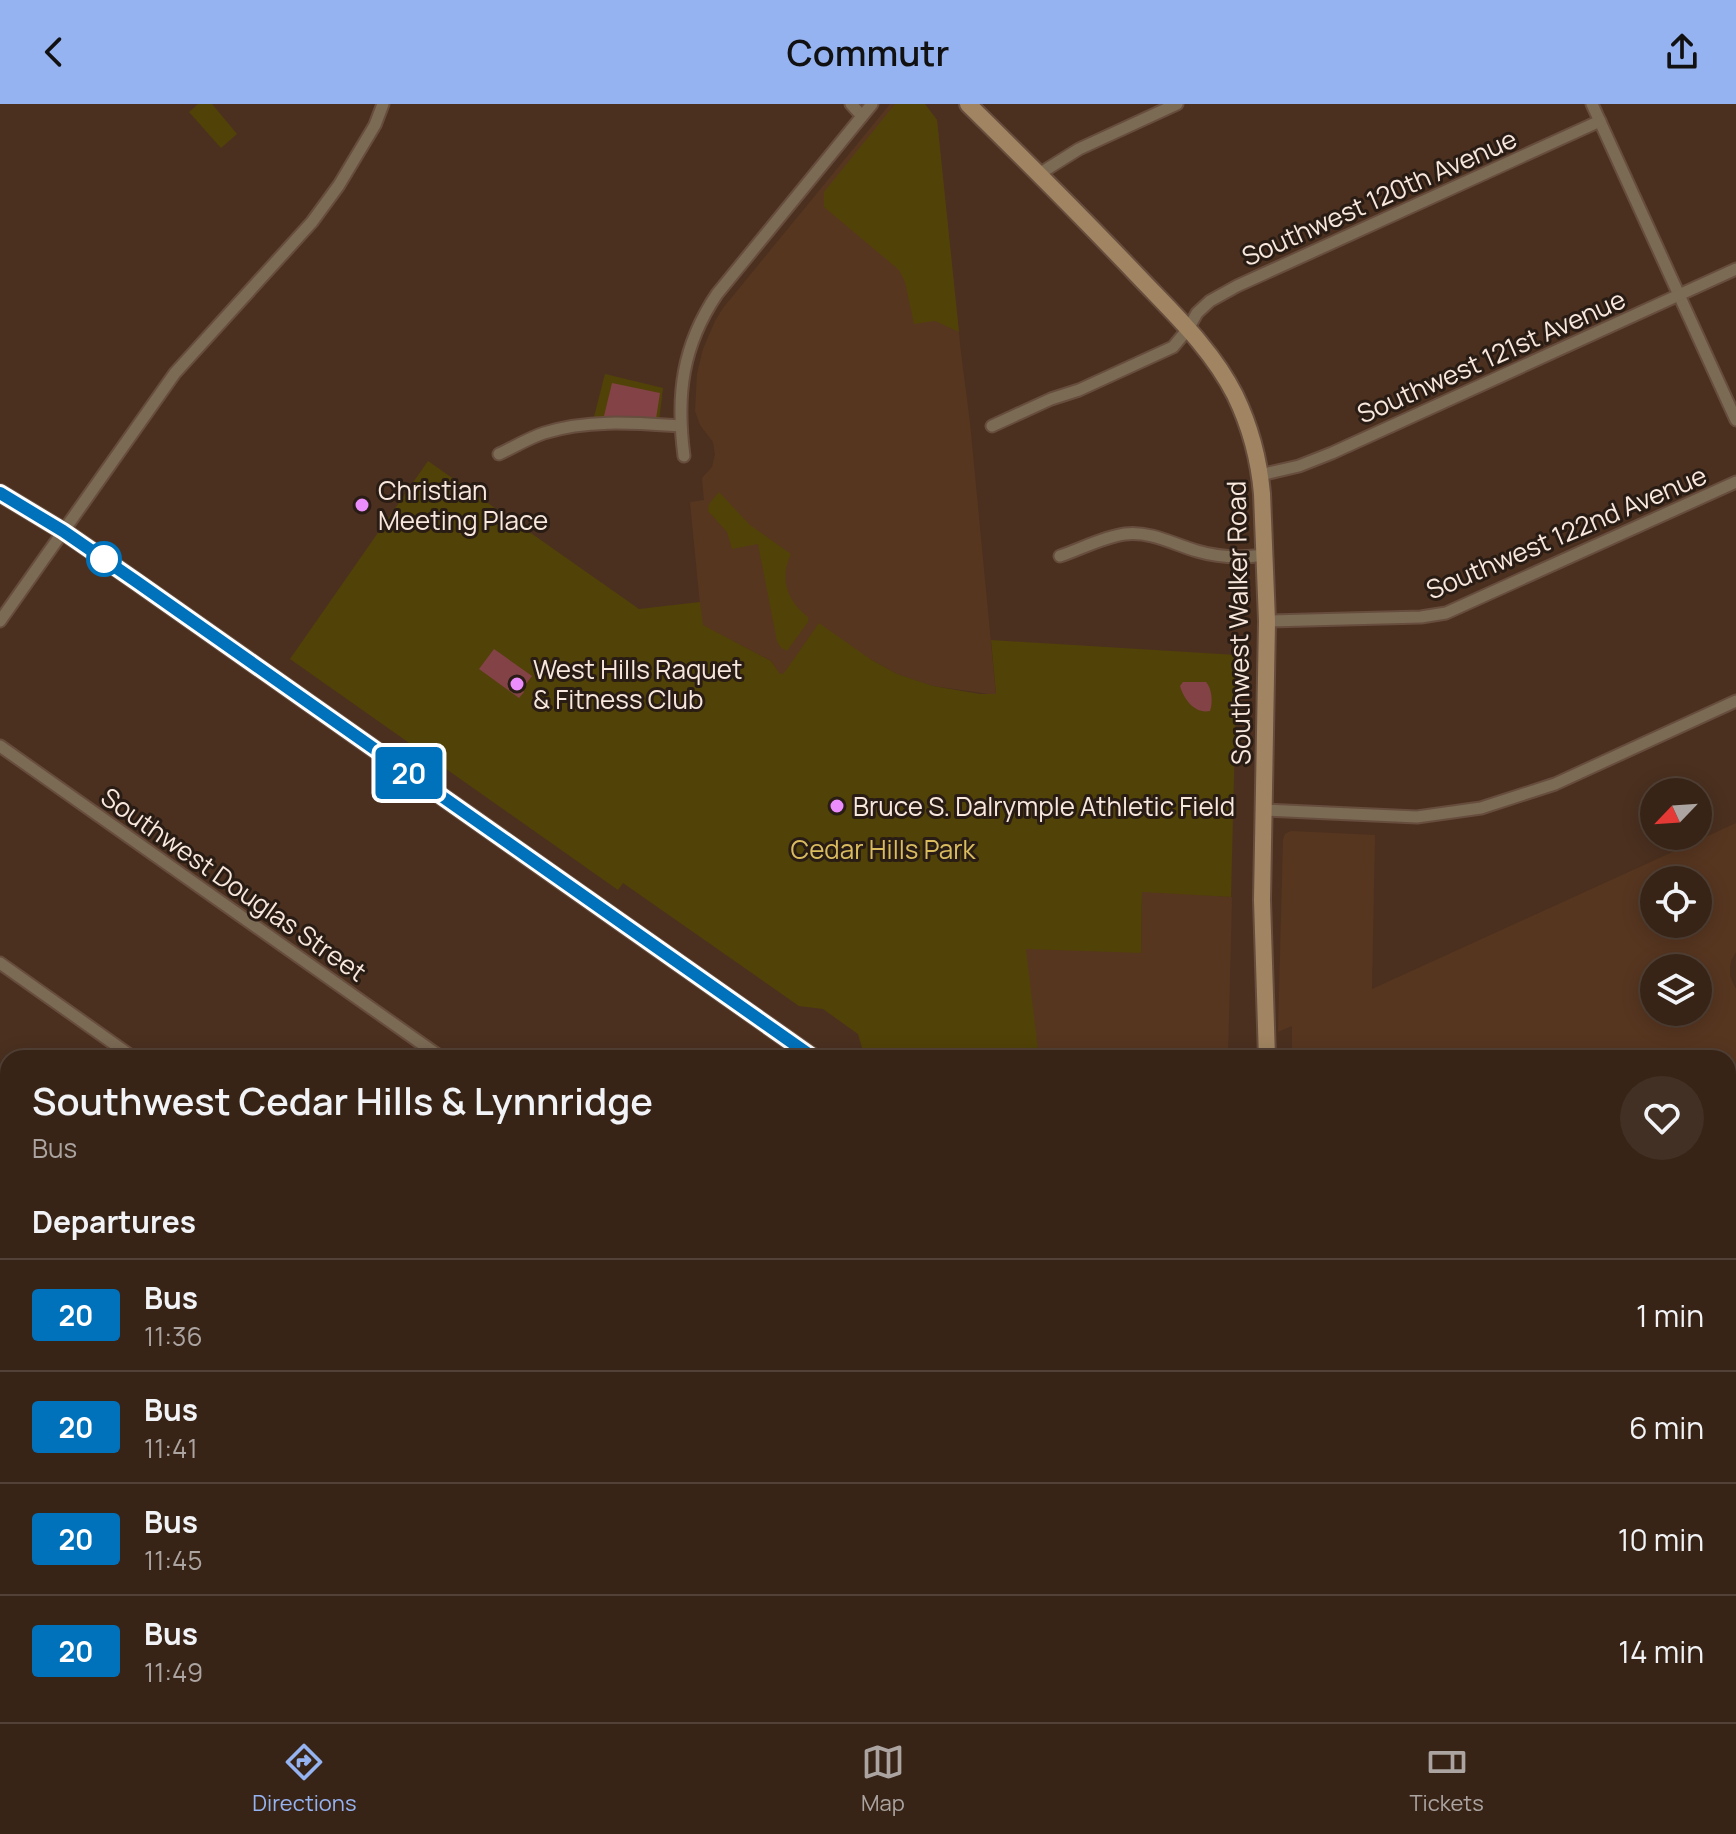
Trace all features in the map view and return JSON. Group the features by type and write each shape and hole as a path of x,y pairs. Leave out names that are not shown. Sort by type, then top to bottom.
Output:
{"main road":[{"name":"Southwest Walker Road","path":"968,104 1188,329 1212,358 1234,394 1250,433 1260,475 1267,621 1262,900 1267,1050"},
{"path":"0,493 63,531 803,1050"}],"street":[{"path":"0,621 175,373 312,222 339,185 375,125 383,104"},
{"path":"851,104 862,116"},
{"path":"684,456 680,426 682,379 694,334 705,313 717,294 872,104"},
{"path":"1039,174 1079,149 1177,104"},
{"path":"1592,104 1736,420"},
{"name":"Southwest 120th Avenue","path":"992,426 1173,347 1197,313 1210,301 1237,286 1600,121"},
{"name":"Southwest 121st Avenue","path":"1260,475 1299,466 1332,453 1736,269"},
{"path":"499,454 543,433 581,425 632,423 680,426"},
{"name":"Southwest 122nd Avenue","path":"1267,621 1421,617 1446,613 1736,482"},
{"path":"1060,556 1125,534 1164,539 1210,554 1230,557 1265,555"},
{"path":"1264,810 1417,817 1481,808 1555,784 1736,701"},
{"name":"Southwest Douglas Street","path":"0,746 431,1050"},
{"path":"0,963 123,1050"}],"shaded area":[{"path":"890,104 923,104 937,120 996,695 933,686 897,674 870,659 780,675 771,661 702,625 690,502 704,500 702,478 712,467 715,454 713,442 700,425 695,411 697,374 703,349 723,308"},
{"path":"612,383 660,393 656,419 604,416"},
{"path":"494,649 532,676 519,698 479,669"},
{"path":"1183,682 1206,682 1210,688 1210,711 1191,705 1180,686"},
{"path":"1736,823 1736,952 1731,961 1730,976 1736,989 1736,1050 1292,1050 1292,1026 1278,1032 1283,840 1285,834 1291,831 1375,835 1372,989 1640,867 1640,938 1712,938 1712,866 1642,866 1677,850 1712,850 1712,834"},
{"path":"1142,891 1232,897 1228,1050 1032,1050 1021,944 1141,952"}],"green space":[{"path":"198,104 212,104 237,134 221,148 189,112"},
{"path":"895,104 925,104 937,120 959,332 935,321 914,324 905,282 899,270 824,207 824,192"},
{"path":"605,374 663,388 659,421 594,417"},
{"name":"Cedar Hills Park","path":"428,461 639,609 700,602 703,625 771,661 780,674 784,673 819,623 897,674 933,686 980,694 996,694 991,640 1237,655 1231,897 1142,892 1141,953 1026,949 1038,1050 864,1050 858,1034 823,1009 799,1006 623,883 618,890 290,659"},
{"path":"719,492 750,525 791,554 787,563 787,589 795,604 808,617 808,622 787,651 777,641 758,544 732,549 727,532 708,511 709,504"}],"bus line":[{"name":"20","path":"0,493 63,531 137,582 803,1050"}],"place":[{"name":"Christian Meeting Place","path":"362,505"},
{"name":"West Hills Raquet & Fitness Club","path":"517,684"},
{"name":"Bruce S. DaIrymple Athletic Field","path":"837,806"}]}
